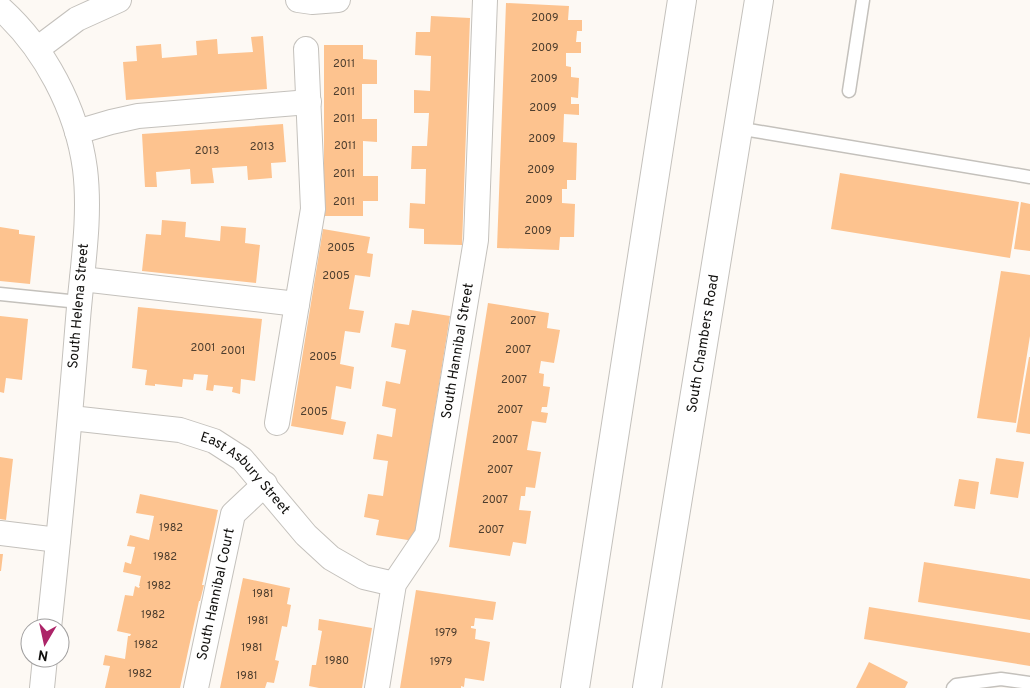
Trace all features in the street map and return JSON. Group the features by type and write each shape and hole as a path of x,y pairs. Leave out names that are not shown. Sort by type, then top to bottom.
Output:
{"main road":[{"path":"574,688 682,0"},
{"name":"South Chambers Road","path":"647,688 759,0"}],"street":[{"path":"37,49 77,19 119,0"},
{"path":"307,1 338,0"},
{"name":"South Hannibal Street","path":"377,688 394,584 427,536 476,240 485,0"},
{"name":"South Helena Street","path":"0,8 37,49 63,96 77,132 84,168 87,204 70,418 50,618"},
{"path":"277,422 313,209 306,49"},
{"path":"77,132 138,116 309,102"},
{"path":"82,279 297,304"},
{"name":"East Asbury Street","path":"70,418 180,430 214,441 242,459 306,535 331,558 364,577 394,584"},
{"name":"South Hannibal Court","path":"196,688 233,514 264,484"},
{"path":"0,534 58,540"},
{"path":"42,688 44,668"}],"lane":[{"path":"849,91 863,0"},
{"path":"737,128 1030,177"},
{"path":"0,294 79,302"},
{"path":"952,688 956,685 1030,683"}],"building":[{"path":"506,3 569,6 568,20 582,20 582,31 577,31 576,42 581,42 581,53 566,53 566,66 571,67 571,77 579,78 578,98 571,97 571,104 579,104 579,115 564,114 563,142 577,143 576,180 567,180 567,189 562,189 562,203 575,204 574,237 560,237 559,250 497,248"},
{"path":"431,16 470,18 462,245 424,244 424,229 409,228 410,203 425,204 426,169 411,169 412,146 427,146 429,113 414,113 414,90 430,91 431,56 415,55 416,32 430,32"},
{"path":"263,36 267,89 126,100 123,62 137,61 136,46 161,44 162,58 197,55 196,41 217,39 218,54 253,52 251,37"},
{"path":"324,45 363,45 363,59 377,60 377,84 362,84 362,119 377,119 377,142 363,141 363,176 378,176 378,201 363,201 363,216 324,216"},
{"path":"283,124 286,162 271,163 272,178 248,180 247,166 212,168 214,183 191,184 190,169 156,172 157,187 145,187 142,134"},
{"path":"840,173 1019,202 1010,258 831,229"},
{"path":"1021,202 1030,204 1030,251 1014,249"},
{"path":"162,220 186,222 185,237 220,241 221,226 246,228 245,243 260,245 256,283 142,271 146,234 161,235"},
{"path":"0,227 19,230 19,234 35,236 30,284 0,281"},
{"path":"323,229 370,237 367,253 373,254 370,277 355,275 349,309 364,311 360,333 345,331 340,364 354,367 351,389 336,386 331,419 346,422 343,435 291,426"},
{"path":"1001,271 1030,275 1030,336 1016,423 977,418"},
{"path":"488,303 549,313 547,328 560,330 554,363 541,361 539,373 544,374 543,386 550,387 547,407 542,407 541,412 548,413 546,423 532,421 527,450 541,452 535,488 526,487 525,496 521,496 519,510 531,511 526,544 513,542 510,556 449,547"},
{"path":"138,307 262,319 255,381 241,379 240,394 232,392 233,387 214,385 213,391 206,390 208,375 194,374 193,380 183,379 182,387 155,384 155,386 145,385 147,370 132,368"},
{"path":"412,310 450,316 414,541 376,535 379,520 364,517 368,494 383,496 388,461 373,459 377,434 392,437 396,409 382,406 386,381 400,384 406,350 391,347 395,323 409,325"},
{"path":"0,316 28,319 22,380 6,378 4,393 0,392"},
{"path":"1030,357 1030,434 1016,432"},
{"path":"0,457 13,459 6,520 0,519"},
{"path":"996,458 1024,462 1018,498 990,494"},
{"path":"959,479 979,482 975,509 954,506"},
{"path":"140,494 218,510 202,585 204,585 180,688 105,688 110,666 103,665 105,655 125,659 128,636 131,634 117,631 125,595 133,596 135,586 139,588 140,586 141,576 123,572 125,562 131,564 135,547 127,546 130,535 149,540 154,516 136,513"},
{"path":"0,554 3,554 1,571 0,571"},
{"path":"924,562 1030,579 1030,620 918,602"},
{"path":"243,578 290,588 287,604 291,605 287,627 282,626 275,660 279,661 274,683 267,682 265,688 220,688"},
{"path":"416,590 496,602 493,620 475,618 474,626 471,626 471,628 476,629 475,639 490,642 484,681 465,678 464,687 461,686 461,688 400,688"},
{"path":"869,607 1030,633 1030,666 864,639"},
{"path":"319,619 372,628 362,688 319,688 309,686 312,665 316,665 322,631 318,630"},
{"path":"869,662 908,682 905,688 856,688"}]}
